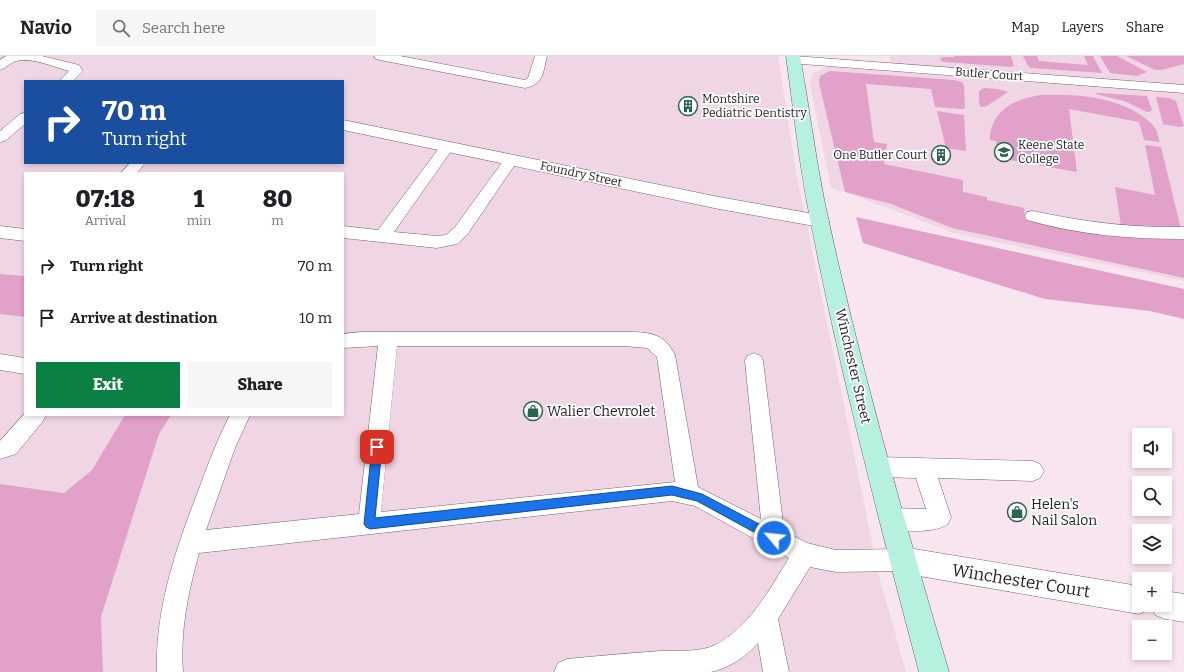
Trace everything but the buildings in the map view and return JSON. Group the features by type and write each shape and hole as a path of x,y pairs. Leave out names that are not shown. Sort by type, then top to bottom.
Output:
{"street":[{"name":"Winchester Street","path":"793,58 820,221 843,326 877,467 934,672"},
{"name":"Foundry Street","path":"344,125 719,203 820,221"},
{"name":"Winchester Court","path":"902,560 1132,599"},
{"path":"1172,606 1184,608"}],"lane":[{"path":"0,66 10,58 27,56 74,68 76,71 67,80"},
{"path":"380,56 525,84 530,83 534,79 541,56"},
{"name":"Butler Court","path":"793,58 931,66 1184,90"},
{"path":"0,138 24,118"},
{"path":"382,236 448,146"},
{"path":"344,232 438,242 451,240 461,231 511,160"},
{"path":"130,172 137,164"},
{"path":"1033,216 1073,225 1106,230 1140,233 1184,233"},
{"path":"0,232 24,235"},
{"path":"344,341 388,339 624,339 655,342 662,348 666,355 688,494"},
{"path":"370,524 388,339"},
{"path":"754,361 774,538"},
{"path":"0,362 24,366"},
{"path":"0,450 9,447 35,416"},
{"path":"170,672 168,659 174,602 202,509 231,432 239,416"},
{"path":"877,467 1034,471"},
{"path":"891,519 933,520 940,517 924,468"},
{"path":"192,543 672,490 699,497 804,554 836,561 902,560"},
{"path":"567,672 661,668 720,657 743,641 765,615 778,598 804,554"},
{"path":"765,615 776,672"}],"shaded area":[{"path":"0,56 778,56 797,177 879,576 906,672 103,672 101,617 159,434 170,416 344,416 344,172 24,172 24,276 0,274"},
{"name":"Keene State College","path":"889,56 1184,56 1184,281 954,233 831,188 810,85 812,74 826,67 833,66 893,72"},
{"path":"954,56 1011,56 1014,66 945,62 941,61 940,58"},
{"path":"1023,56 1037,56 1039,61 1088,65 1084,56 1093,56 1102,73 1031,68 1028,66"},
{"path":"1100,56 1117,56 1147,72 1137,76 1110,73"},
{"path":"1126,56 1184,56 1184,64 1162,70 1155,70"},
{"path":"830,71 954,80 962,82 964,86 964,109 935,107 931,89 866,84 874,142 887,144 884,164 963,180 963,192 987,197 987,200 1024,208 1025,219 1104,234 1184,240 1184,278 952,228 891,204 845,192 819,83 820,76"},
{"path":"984,88 998,89 1008,92 987,106 981,107 979,104 979,91"},
{"path":"1095,94 1147,96 1152,110 1147,112 1124,101"},
{"path":"1040,95 1079,96 1105,100 1118,104 1141,115 1151,123 1156,130 1160,142 1144,140 1139,122 1069,109 1077,172 998,158 996,141 990,140 994,121 999,114 1013,103"},
{"path":"1156,97 1169,98 1176,101 1184,126 1178,127 1163,124"},
{"path":"937,111 964,115 966,151 946,148"},
{"path":"1145,145 1161,147 1181,229 1121,226 1115,187 1155,195"},
{"path":"856,217 1184,289 1184,319 1150,311 1045,299 863,243"},
{"path":"0,274 24,276 24,317 0,314"},
{"path":"0,314 24,317 24,416 124,416 92,470 64,493 0,484"},
{"path":"124,416 170,416 159,434 101,617 103,672 0,672 0,484 64,493 92,470"}],"place":[{"name":"Montshire Pediatric Dentistry","path":"688,106"},
{"name":"Keene State College","path":"1004,152"},
{"name":"One Butler Court","path":"941,155"},
{"name":"Walier Chevrolet","path":"533,411"},
{"name":"Helen's Nail Salon","path":"1017,512"}],"route":[{"path":"377,447 370,524 672,490 699,497 774,538"}]}
